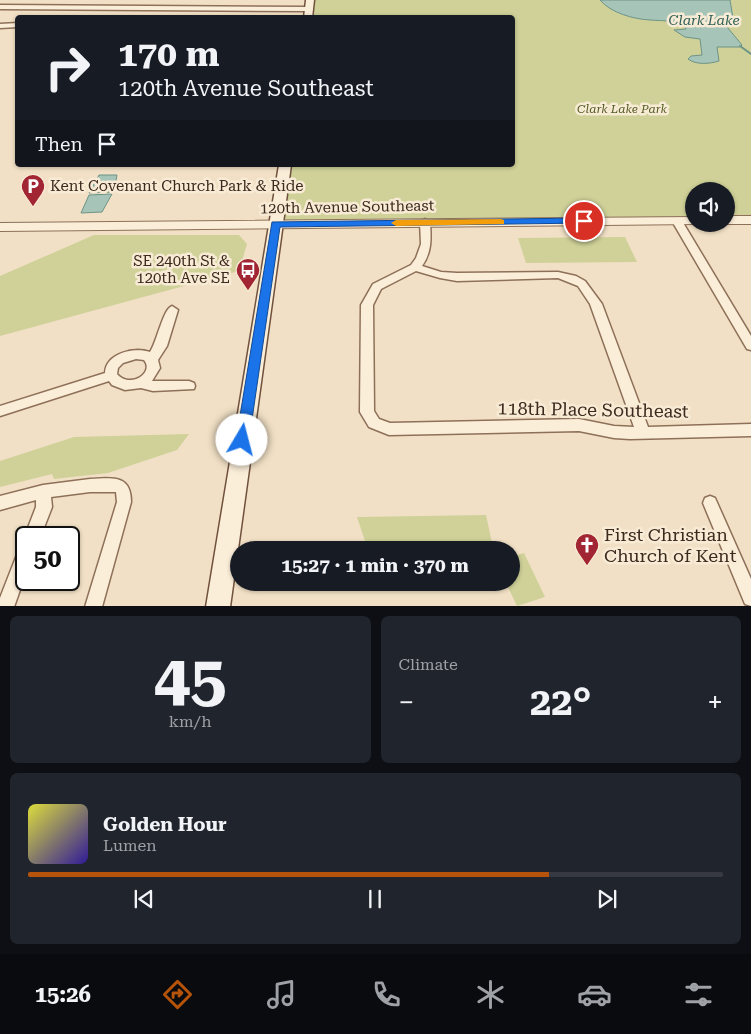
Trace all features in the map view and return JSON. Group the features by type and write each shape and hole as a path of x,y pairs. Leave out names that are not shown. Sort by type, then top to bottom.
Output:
{"main road":[{"path":"218,606 285,167"}],"street":[{"path":"182,15 190,0"},
{"path":"0,7 184,10 309,9"},
{"path":"0,26 15,25"},
{"path":"735,220 751,220"},
{"path":"677,221 751,346"},
{"name":"120th Avenue Southeast","path":"0,227 685,221"},
{"path":"425,222 426,244 421,260 415,267 440,275 456,277 558,275 582,282 589,290 596,304 643,432"},
{"name":"118th Place Southeast","path":"415,267 378,287 367,305 367,412 374,423 389,429 579,425 614,432 751,430"},
{"path":"138,383 152,372 154,368 152,359 160,346 172,310"},
{"path":"152,359 148,356 136,354 123,358 113,366 111,376 113,380 123,385 138,383 153,386 189,386"},
{"path":"0,411 111,376"},
{"path":"0,503 43,492 101,483 120,486 124,492 124,502 92,606"},
{"path":"37,526 44,507 43,492"},
{"path":"710,503 751,598"},
{"path":"5,606 15,580"}],"green space":[{"name":"Clark Lake Park","path":"310,0 751,0 751,220 735,220 735,182 685,182 685,221 276,224 285,167 515,167 515,15 308,15"},
{"path":"94,235 239,235 247,244 239,271 0,336 0,276"},
{"path":"625,237 637,262 526,263 518,238"},
{"path":"189,434 177,450 108,473 54,479 52,474 0,487 0,461 74,437"},
{"path":"486,515 492,541 365,541 357,517"},
{"path":"524,553 545,597 517,606 510,591 520,591 520,554"}],"water":[{"name":"Clark Lake","path":"600,0 730,0 733,18 723,22 742,45 740,47 717,47 719,61 695,62 688,59 691,56 702,55 700,39 685,37 674,30 686,29 685,26 673,22 630,17 616,12"},
{"path":"99,175 117,175 114,192 89,193"},
{"path":"112,194 102,212 81,213 89,195"}],"waterway":[{"path":"740,46 751,54"}],"slow traffic":[{"path":"396,223 501,222"}],"place":[{"name":"Kent Covenant Church Park & Ride","path":"33,207"},
{"name":"SE 240th St & 120th Ave SE","path":"248,291"},
{"name":"First Christian Church of Kent","path":"587,566"}],"route":[{"path":"242,440 276,224 584,221"}]}
